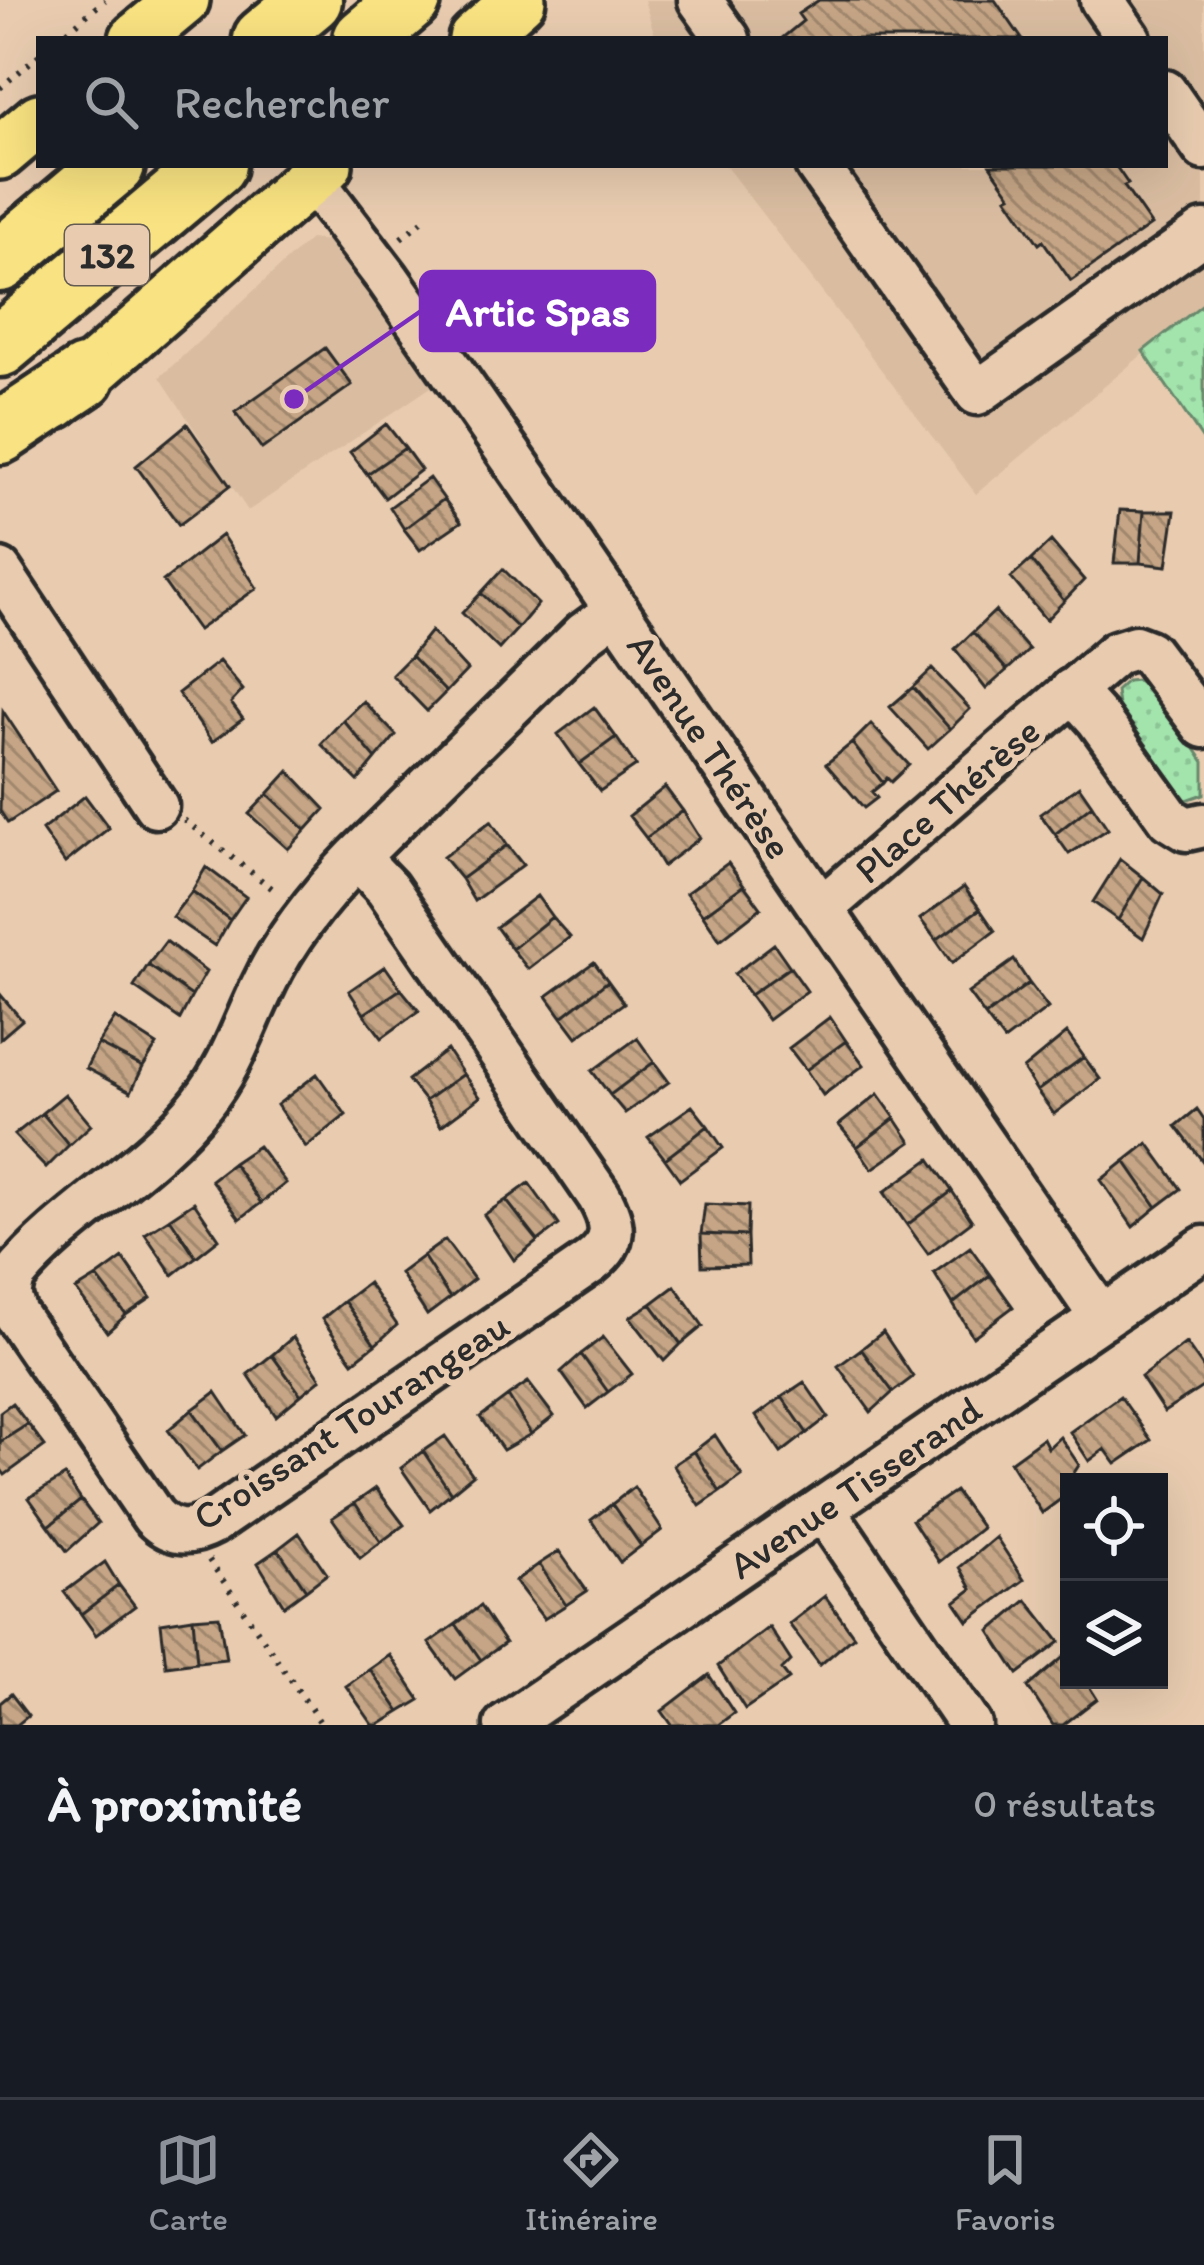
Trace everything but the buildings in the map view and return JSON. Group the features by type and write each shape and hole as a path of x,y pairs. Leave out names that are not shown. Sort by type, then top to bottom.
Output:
{"highway":[{"path":"241,36 271,0"},
{"path":"268,36 311,0"},
{"path":"368,36 410,0"},
{"path":"0,261 110,168"},
{"name":"132","path":"0,346 210,168"},
{"path":"0,433 84,377"}],"main road":[{"path":"140,36 183,0"},
{"path":"478,36 519,0"},
{"path":"0,152 36,122"},
{"path":"0,453 318,172"}],"street":[{"path":"1102,0 1127,36"},
{"path":"703,1 726,36"},
{"path":"1168,96 1204,148"},
{"path":"819,168 977,393 1204,232"},
{"name":"Avenue Thérèse","path":"318,172 1102,1318"},
{"path":"0,571 164,808"},
{"name":"Croissant Tourangeau","path":"357,857 387,888 599,1196 613,1234 591,1262 231,1510 203,1527 178,1532 154,1516 116,1461 15,1314 9,1287 24,1265 189,1120 237,1050 272,966 306,915 357,857 584,634 617,610"},
{"name":"Place Thérèse","path":"821,909 1116,653 1142,648 1169,675 1204,726"},
{"name":"Place Thérèse","path":"1072,691 1098,719 1169,820 1186,829 1204,825"},
{"name":"Avenue Tisserand","path":"506,1725 1204,1248"},
{"path":"823,1509 970,1725"}],"path":[{"path":"62,36 105,0"},
{"path":"0,88 36,58"},
{"path":"164,808 290,902"},
{"path":"204,1554 322,1725"}],"shaded area":[{"path":"644,0 1204,0 1204,303 976,494 727,168 1168,168 1168,36 655,36"},
{"path":"310,239 330,241 434,385 248,511 160,377"}],"green space":[{"path":"1204,303 1204,441 1143,351"},
{"path":"1137,680 1154,690 1204,762 1204,794 1187,800 1179,797 1119,713 1116,691 1127,681"}],"place":[{"name":"Artic Spas","path":"294,399"}]}
